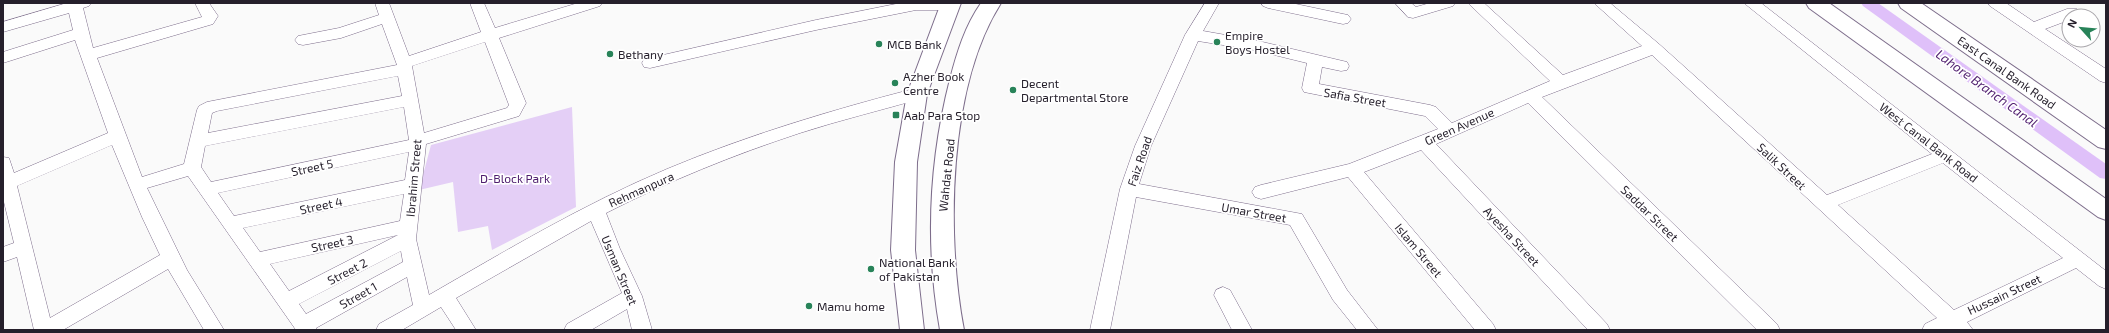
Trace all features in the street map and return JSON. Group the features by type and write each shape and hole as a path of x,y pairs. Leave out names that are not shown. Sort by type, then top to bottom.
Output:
{"main road":[{"path":"977,25 985,3"},
{"name":"Wahdat Road","path":"952,330 942,258 942,206 953,112 977,25 991,3"},
{"path":"1816,3 2106,211"},
{"name":"East Canal Bank Road","path":"1908,3 2106,141"},
{"path":"912,330 904,250 906,162 917,94 951,4"}],"street":[{"path":"88,54 208,20 210,16 202,3"},
{"path":"477,3 490,35"},
{"path":"305,328 230,224 192,168 205,110 208,107 405,66 490,35 550,9 595,3"},
{"name":"Faiz Road","path":"1100,330 1129,189 1144,146 1193,35 1212,3"},
{"path":"1268,3 1343,19"},
{"path":"1402,3 1413,13 1448,3"},
{"path":"1475,3 1561,82"},
{"name":"Salik Street","path":"1601,3 1654,48 1957,325"},
{"name":"West Canal Bank Road","path":"1751,3 2106,281"},
{"path":"1995,3 2106,78"},
{"path":"650,63 816,25 916,5 951,4"},
{"path":"3,27 45,9 80,5 80,33 117,136 137,185 190,295 214,330"},
{"path":"303,40 341,33 385,10"},
{"name":"Ibrahim Street","path":"385,10 405,66 418,142 408,233 413,265 423,308"},
{"path":"2033,28 2061,18"},
{"path":"3,58 80,33"},
{"name":"Street 5","path":"207,189 418,142 513,112 518,103 490,35"},
{"path":"1193,35 1254,45 1315,61 1341,66"},
{"name":"Green Avenue","path":"1261,192 1352,170 1424,142 1561,82 1654,48"},
{"name":"Safia Street","path":"1315,61 1310,88 1430,111 1450,131"},
{"name":"Rehmanpura","path":"386,330 596,210 648,185 764,138 849,112 917,94"},
{"name":"Saddar Street","path":"1530,95 1770,330"},
{"path":"197,141 411,100"},
{"path":"6,184 117,136"},
{"name":"Ayesha Street","path":"1424,142 1600,330"},
{"path":"1823,204 1946,155"},
{"path":"3,163 6,184 24,246 45,330 172,256"},
{"path":"137,185 192,168"},
{"name":"Islam Street","path":"1352,170 1486,330"},
{"name":"Street 4","path":"230,224 413,185"},
{"name":"Umar Street","path":"1129,189 1296,219 1340,295 1368,330"},
{"name":"Usman Street","path":"596,210 611,249 633,296 642,330"},
{"name":"Street 3","path":"256,260 408,233"},
{"name":"Street 2","path":"286,302 408,233"},
{"path":"3,255 24,246"},
{"name":"Hussain Street","path":"1932,330 1957,325 2078,259"},
{"name":"Street 1","path":"305,328 413,265"},
{"path":"1223,295 1236,328"},
{"path":"444,296 466,330"},
{"path":"574,330 633,296"}],"green space":[{"name":"D-Block Park","path":"572,107 576,207 492,250 488,226 458,232 453,182 419,190 431,145"}],"waterway":[{"name":"Lahore Branch Canal","path":"1868,3 2106,173"}],"place":[{"name":"Empire Boys Hostel","path":"1217,42"},
{"name":"MCB Bank","path":"879,44"},
{"name":"Bethany","path":"610,54"},
{"name":"Azher Book Centre","path":"895,83"},
{"name":"Decent Departmental Store","path":"1013,90"},
{"name":"Aab Para Stop","path":"896,115"},
{"name":"National Bank of Pakistan","path":"871,269"},
{"name":"Mamu home","path":"809,306"}]}
